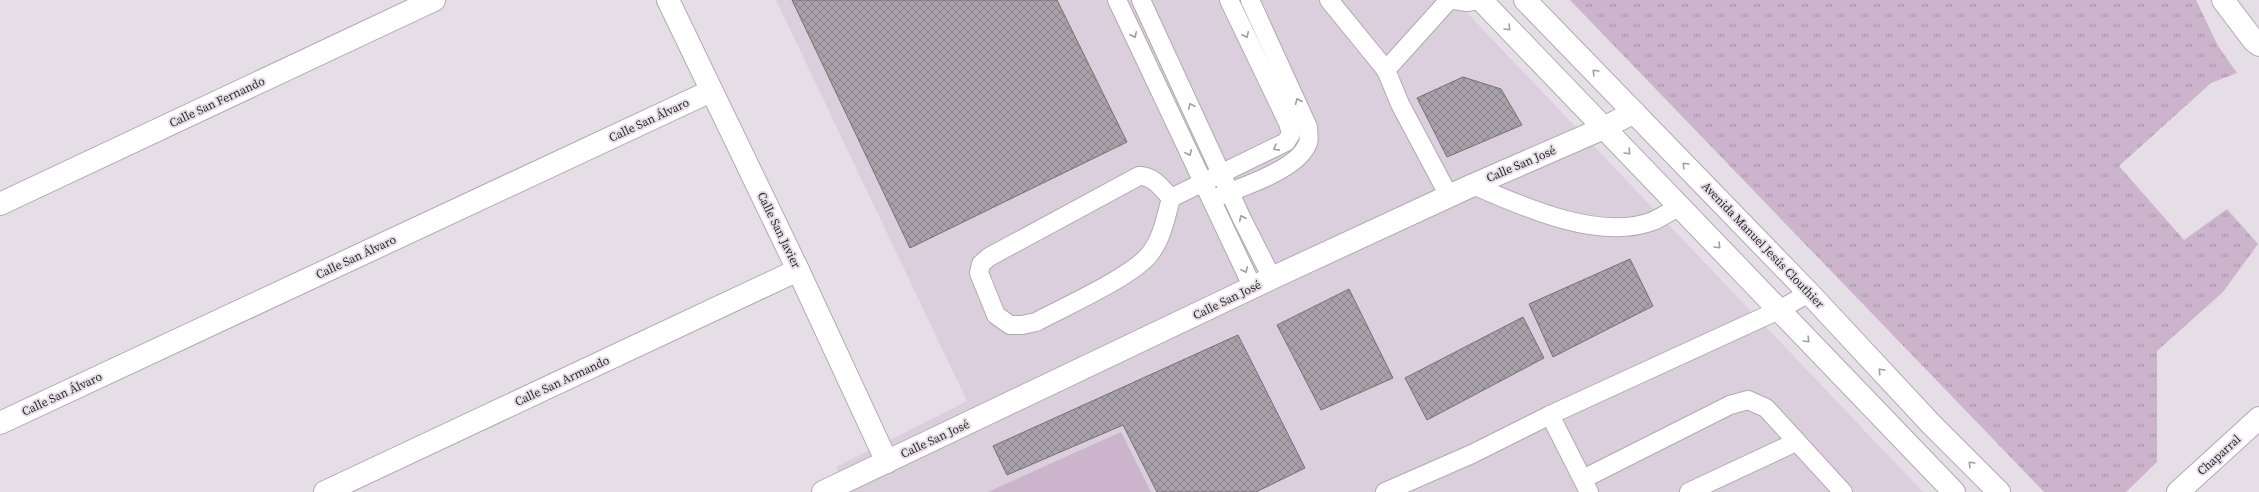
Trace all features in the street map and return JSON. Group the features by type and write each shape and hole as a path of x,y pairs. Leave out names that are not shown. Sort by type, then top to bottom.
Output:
{"street":[{"name":"Calle San Fernando","path":"0,204 434,0"},
{"name":"Calle San Javier","path":"668,0 798,270 887,462"},
{"path":"1480,0 1954,492"},
{"name":"Avenida Manuel Jesús Clouthier","path":"1525,0 1809,293 1931,424 1999,492"},
{"path":"2223,0 2254,41 2259,45"},
{"name":"Calle San Álvaro","path":"0,423 711,91"},
{"name":"Calle San José","path":"823,492 1272,278 1473,185 1604,128 1634,112"},
{"name":"Calle San Armando","path":"326,492 798,270"},
{"name":"Chaparral","path":"2178,492 2259,418"}],"lane":[{"path":"1117,0 1253,288"},
{"path":"1141,0 1272,278"},
{"path":"1171,198 1156,182 1146,176 1140,176 989,257 981,264 979,273 996,315 1010,325 1022,325 1036,322 1129,272 1150,255 1160,234 1171,198 1286,142 1291,134 1288,123 1229,0"},
{"path":"1187,190 1212,200 1278,171 1297,158 1308,145 1308,127 1250,0"},
{"path":"1330,0 1386,70 1400,104 1449,196"},
{"path":"1386,70 1449,0"},
{"path":"1454,0 1467,2 1480,0"},
{"path":"1473,185 1530,210 1574,221 1604,226 1633,225 1653,221 1680,206"},
{"path":"1385,492 1472,454 1550,415 1779,310 1809,293"},
{"path":"1550,415 1586,486 1740,401 1748,400 1766,408 1843,492"},
{"path":"1689,492 1796,442"}],"shaded area":[{"path":"776,0 1455,0 1923,492 849,492 836,467 967,401"}],"green space":[{"path":"1570,0 2196,0 2218,46 2237,73 2211,83 2119,166 2184,240 2227,209 2258,244 2223,292 2157,351 2157,462 2126,492 2044,492"},
{"path":"1121,432 1151,492 988,492"}],"building":[{"path":"792,0 1057,0 1127,142 910,248"},
{"path":"1463,77 1501,89 1522,125 1447,157 1417,98"},
{"path":"1630,259 1653,306 1553,357 1529,304"},
{"path":"1349,289 1393,378 1321,410 1277,325"},
{"path":"1523,317 1544,358 1427,420 1405,378"},
{"path":"1238,335 1305,468 1256,492 1157,492 1123,425 1007,475 993,446"}]}
